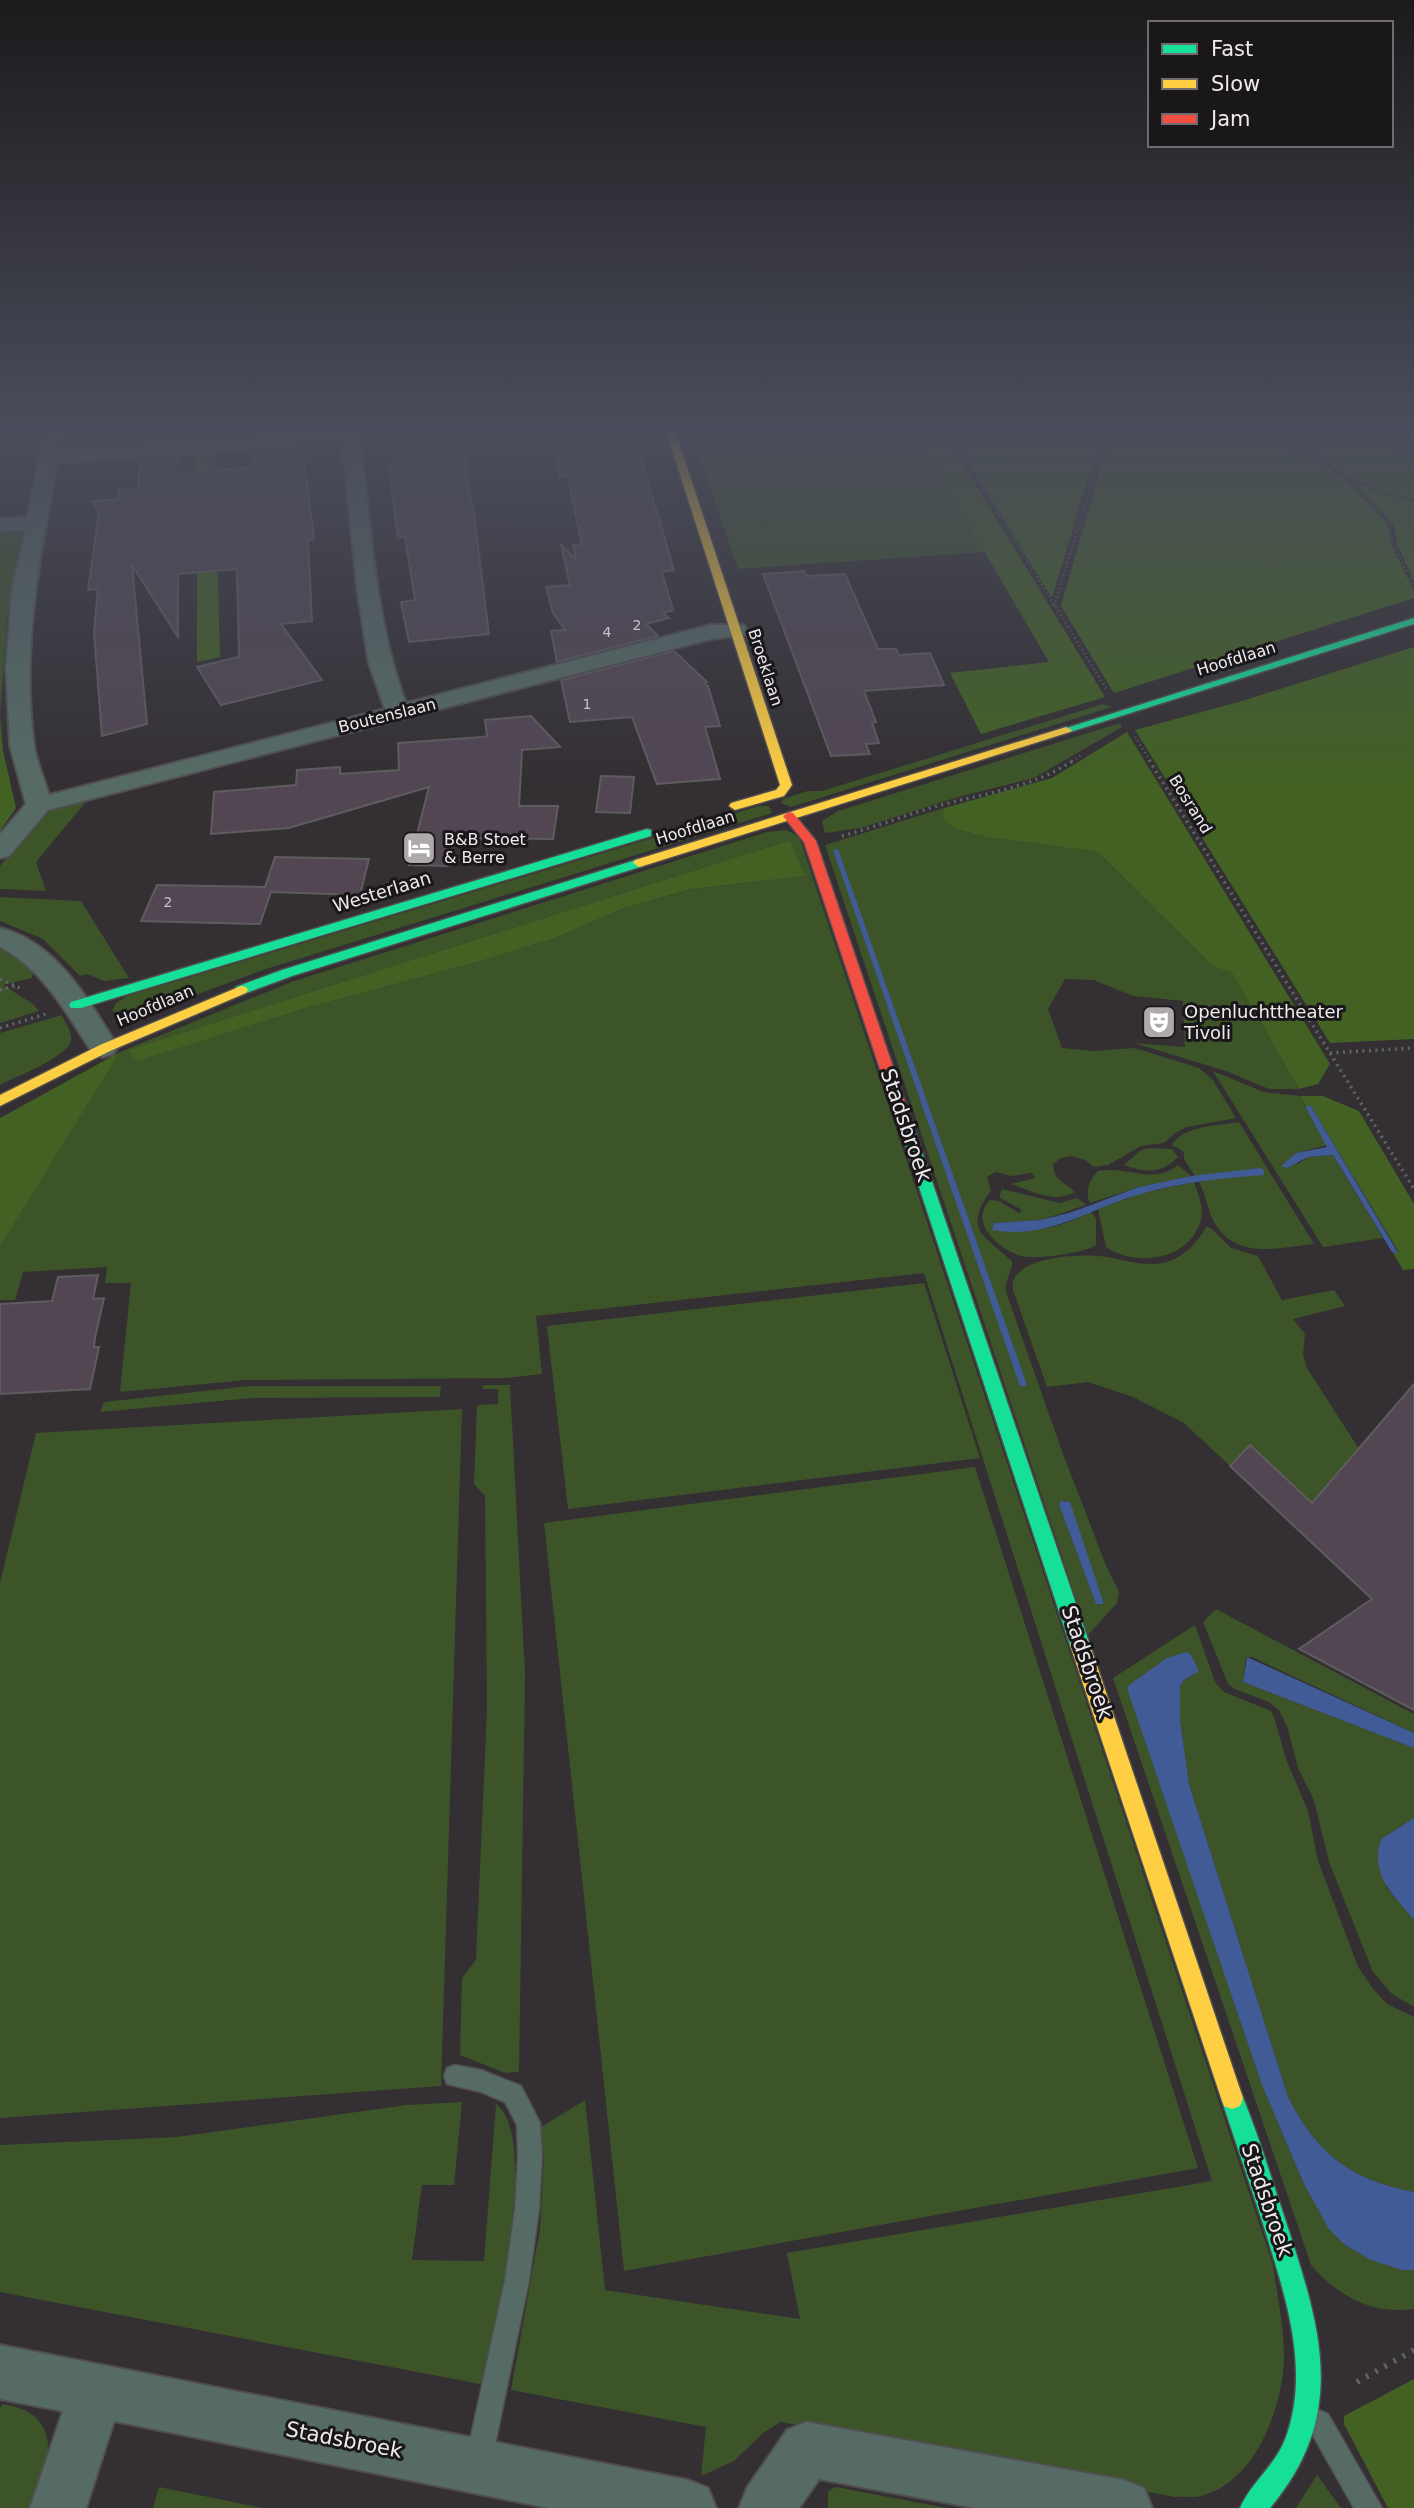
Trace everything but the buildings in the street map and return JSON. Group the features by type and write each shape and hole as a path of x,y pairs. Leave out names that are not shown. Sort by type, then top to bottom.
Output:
{"street":[{"path":"0,850 39,805 22,746 17,668 23,590 31,548"},
{"path":"363,548 380,664 398,712"},
{"name":"Broeklaan","path":"709,548 786,785 780,793 716,812"},
{"name":"Hoofdlaan","path":"0,1101 103,1047 178,1013 265,981 1414,621"},
{"name":"Boutenslaan","path":"39,805 711,632 736,630"},
{"name":"Stadsbroek","path":"789,816 810,841 1300,2300 1309,2344 1310,2407 1283,2477 1270,2494 1254,2508"},
{"name":"Westerlaan","path":"76,1005 663,828"},
{"path":"0,936 29,951 55,974 103,1047"},
{"name":"Stadsbroek","path":"0,2372 688,2508"},
{"path":"58,2508 97,2391"},
{"path":"767,2508 806,2449 1124,2508"}],"lane":[{"path":"455,2076 481,2081 513,2094 528,2123 529,2134 529,2177 517,2280 478,2466"},
{"path":"1310,2407 1369,2508"}],"path":[{"name":"Bosrand","path":"1018,548 1414,1189"},
{"path":"1054,607 1072,548"},
{"path":"1394,548 1414,587"},
{"path":"0,978 16,986 0,990"},
{"path":"0,1028 76,1005"},
{"path":"1330,1053 1414,1048"},
{"path":"1310,2407 1414,2350"}],"green space":[{"path":"0,548 20,548 7,618 0,717"},
{"path":"197,548 217,548 220,657 197,662"},
{"path":"731,548 983,548 985,552 738,569"},
{"path":"982,548 1014,548 1105,697 981,734 950,673 1049,662"},
{"path":"1021,548 1067,548 1052,598"},
{"path":"1078,548 1393,548 1414,591 1414,598 1114,693 1061,606"},
{"path":"1399,548 1414,548 1414,581"},
{"path":"1414,647 1414,1039 1330,1043 1135,730 1242,701"},
{"path":"1103,704 1112,707 791,807 781,803 783,799 808,791 822,791"},
{"path":"0,717 3,750 16,808 0,831"},
{"path":"1120,723 1122,727 1034,778 955,798 861,828 825,833 822,821 838,811"},
{"path":"1127,732 1330,1064 1318,1084 1299,1089 1232,973 1213,966 1098,852 985,837 956,829 942,819 944,808 1052,778"},
{"path":"89,798 36,862 46,891 0,889 0,866 29,830 51,811"},
{"path":"759,806 769,806 772,813 266,969 160,1008 125,1015 112,1011 116,1003 127,996"},
{"path":"944,808 942,819 956,829 985,837 1098,852 1213,965 1232,973 1299,1089 1269,1089 1226,1071 1134,1043 1185,1047 1183,1001 1133,996 1094,980 1065,979 1048,1009 1062,1048 1091,1051 1135,1048 1199,1068 1213,1080 1236,1118 1187,1127 1164,1143 1141,1146 1108,1165 1094,1167 1085,1160 1071,1156 1061,1158 1053,1164 1055,1174 1075,1192 1059,1197 1043,1195 1011,1184 1035,1178 1032,1173 1011,1176 996,1172 987,1177 991,1190 978,1214 980,1231 1012,1261 1006,1292 1063,1454 1119,1592 1117,1603 1088,1635 825,845","holes":["1060,1501 1067,1501 1104,1604 1096,1604 1059,1505"]},
{"path":"786,830 799,836 1273,2265 1284,2362 1271,2422 1262,2442 1236,2476 1220,2488 1201,2496 1175,2497 781,2422 763,2433 734,2461 701,2476 706,2427 511,2390 540,2229 544,2156 538,2129 585,2100 605,2290 800,2319 787,2253 1212,2181 924,1273 536,1316 542,1374 505,1378 246,1380 120,1392 131,1283 105,1283 107,1267 23,1272 15,1300 0,1300 0,1247 120,1052 291,982 767,832","holes":["790,840 804,876 693,889 624,908 555,938 481,961 303,1009 138,1060 128,1050"]},
{"path":"790,840 805,876 692,889 624,908 555,938 481,961 303,1009 137,1061 128,1050"},
{"path":"0,897 81,901 129,978 104,981 87,974 80,976 43,939 0,921"},
{"path":"0,948 16,956 33,973 32,978 3,985 33,1004 39,1011 0,1023"},
{"path":"62,1015 71,1034 67,1047 51,1060 0,1085 0,1033"},
{"path":"120,1052 0,1247 0,1118"},
{"path":"1213,1071 1264,1092 1300,1096 1327,1145 1296,1153 1290,1158 1298,1164 1308,1157 1333,1155 1383,1238 1323,1247"},
{"path":"1300,1096 1323,1096 1359,1111 1414,1204 1414,1269 1403,1270 1393,1253 1398,1251 1311,1106 1306,1106"},
{"path":"1239,1122 1314,1244 1271,1249 1243,1246 1231,1241 1221,1232 1212,1218 1199,1182 1263,1169 1195,1176 1184,1159 1184,1152 1172,1145 1177,1138 1193,1130"},
{"path":"1149,1148 1172,1149 1178,1157 1160,1169 1140,1170 1124,1165 1140,1151"},
{"path":"1178,1165 1191,1176 1139,1187 1090,1203 1088,1199 1089,1186 1098,1171 1120,1170 1150,1175 1169,1171"},
{"path":"1194,1182 1202,1215 1195,1233 1186,1244 1175,1251 1147,1258 1119,1254 1106,1247 1098,1209 1142,1193"},
{"path":"1002,1189 1060,1203 1077,1198 1086,1205 1041,1220 994,1223 1022,1228 1044,1228 1091,1212 1096,1218 1096,1245 1071,1253 1048,1256 1028,1257 1012,1253 989,1234 982,1217 990,1200 999,1201 1019,1213 1022,1210 999,1197"},
{"path":"1206,1227 1211,1228 1231,1248 1258,1256 1282,1300 1334,1290 1345,1306 1293,1319 1305,1334 1303,1355 1307,1368 1359,1449 1312,1503 1250,1445 1230,1466 1184,1423 1133,1397 1088,1382 1047,1387 1013,1290 1014,1279 1020,1271 1044,1260 1073,1256 1106,1257 1149,1264 1166,1262 1189,1249"},
{"path":"924,1283 980,1458 568,1509 547,1326"},
{"path":"483,1385 510,1385 525,1674 519,2072 505,2073 460,2055 462,1978 476,1960 487,1708 485,1496 474,1484 477,1405 498,1404 498,1389 483,1389"},
{"path":"250,1386 441,1386 440,1397 252,1398 100,1412 104,1402"},
{"path":"462,1409 441,2086 0,2118 0,1583 36,1433"},
{"path":"975,1467 1198,2168 624,2271 544,1523"},
{"path":"1216,1609 1414,1714 1414,1733 1252,1657 1246,1657 1243,1682 1414,1748 1414,1818 1381,1839 1386,1887 1414,1920 1414,2007 1392,1994 1373,1972 1329,1862 1314,1800 1298,1768 1288,1729 1279,1710 1269,1702 1228,1684 1203,1622"},
{"path":"1195,1625 1215,1682 1224,1692 1271,1711 1274,1717 1286,1759 1308,1811 1318,1861 1358,1967 1387,2004 1414,2017 1414,2192 1372,2180 1338,2161 1311,2134 1288,2097 1189,1784 1180,1720 1180,1686 1184,1680 1195,1674 1128,1686 1262,2085 1303,2182 1345,2245 1372,2260 1402,2270 1414,2270 1414,2309 1384,2309 1357,2301 1333,2286 1311,2265 1113,1678"},
{"path":"462,2102 454,2185 422,2185 412,2260 484,2261 496,2104 509,2124 514,2155 515,2193 504,2279 483,2381 480,2384 0,2292 0,2145 177,2137 407,2105"},
{"path":"1414,2379 1414,2508 1388,2508 1344,2424 1344,2416"},
{"path":"3,2404 37,2418 45,2430 48,2459 36,2508 0,2508 0,2408"},
{"path":"1317,2475 1341,2508 1296,2508"},
{"path":"159,2487 263,2508 153,2508"},
{"path":"836,2487 946,2508 828,2508 828,2491"}],"water":[{"path":"838,849 1026,1386 1020,1386 833,850"},
{"path":"1305,1106 1311,1106 1398,1253 1392,1252 1333,1155 1308,1157 1287,1168 1281,1166 1296,1153 1327,1147"},
{"path":"1260,1168 1264,1170 1264,1175 1171,1186 1122,1200 1051,1227 1013,1232 992,1230 994,1223 1041,1220 1072,1212 1139,1187 1191,1176"},
{"path":"1060,1501 1070,1502 1104,1604 1096,1604 1059,1505"},
{"path":"1186,1652 1191,1655 1199,1671 1184,1680 1180,1686 1180,1720 1189,1784 1288,2097 1311,2134 1338,2161 1372,2180 1414,2192 1414,2270 1402,2270 1371,2260 1345,2245 1329,2229 1303,2182 1262,2085 1128,1691 1128,1686 1167,1658"},
{"path":"1247,1657 1414,1733 1414,1748 1243,1682"},
{"path":"1414,1818 1414,1920 1385,1883 1378,1863 1378,1852 1381,1839"}],"traffic: fast":[{"path":"1066,730 1414,621"},
{"path":"76,1005 647,833"},
{"path":"241,990 287,973 639,863"},
{"path":"900,1108 1080,1645"},
{"path":"1232,2098 1299,2304 1309,2375 1307,2410 1297,2444 1280,2476 1253,2508"}],"traffic: slow":[{"path":"708,548 786,785 780,793 735,806"},
{"path":"639,863 1066,730"},
{"path":"0,1101 105,1048 241,990"},
{"path":"1080,1645 1232,2098"}],"traffic: jam":[{"path":"789,816 810,841 900,1108"}],"place":[{"name":"B&B Stoet & Berre","path":"419,848"},
{"name":"Openluchttheater Tivoli","path":"1159,1022"}]}
